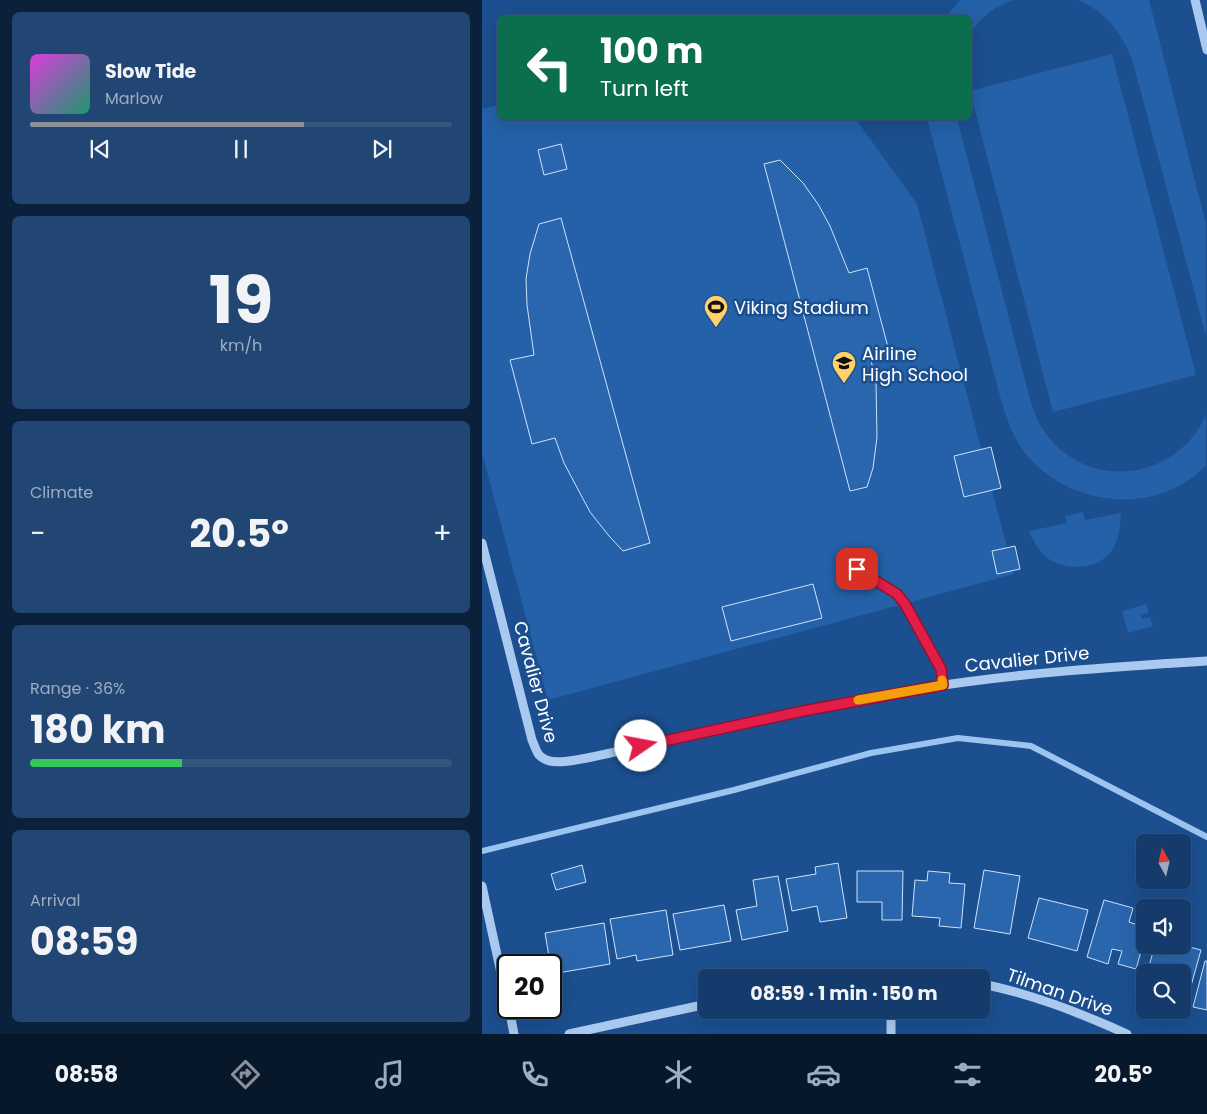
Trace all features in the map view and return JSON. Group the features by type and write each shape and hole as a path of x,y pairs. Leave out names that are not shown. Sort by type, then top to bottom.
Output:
{"street":[{"path":"1195,0 1206,50"},
{"name":"Cavalier Drive","path":"482,543 485,568 532,740 540,756 552,761 566,762 587,758 803,711 943,685 1100,667 1206,661"},
{"path":"844,560 897,594 905,604 941,669 943,685"},
{"path":"482,886 497,955"},
{"name":"Tilman Drive","path":"990,986 1051,1003 1095,1019 1127,1034"},
{"path":"569,1034 698,1006"},
{"path":"511,1019 514,1034"},
{"path":"891,1019 891,1034"}],"shaded area":[{"path":"960,0 1013,0 1000,5 989,13 972,31 972,15 948,15"},
{"path":"1078,0 1149,0 1206,224 1206,336 1132,59 1117,31 1111,24 1097,10"},
{"path":"1112,54 1196,375 1053,412 972,99 972,90"},
{"name":"Viking Stadium","path":"497,105 497,120 856,120 917,204 1014,574 548,700 482,453 482,109"},
{"path":"928,120 958,120 1031,403 1044,431 1062,451 1083,464 1106,470 1130,471 1153,466 1174,454 1192,437 1206,415 1206,465 1187,481 1166,492 1143,498 1119,499 1095,496 1072,488 1051,477 1032,461 1017,441 1002,404"},
{"path":"1083,512 1085,520 1121,513 1117,539 1108,555 1101,561 1082,567 1063,565 1046,557 1038,548 1029,531 1067,523 1065,516"},
{"path":"1146,604 1149,613 1141,615 1142,619 1150,617 1153,626 1128,633 1122,611"}],"building":[{"path":"561,144 567,169 544,175 538,150"},
{"path":"780,160 803,183 818,204 830,226 849,273 867,268 889,351 870,356 876,382 877,437 873,468 867,487 850,491 764,164"},
{"path":"561,218 650,543 623,551 590,512 564,463 555,438 532,444 510,360 534,355 527,305 526,279 530,254 539,224"},
{"path":"991,447 1001,488 964,497 954,456"},
{"path":"1015,546 1020,569 997,574 992,551"},
{"path":"813,584 822,618 731,641 722,607"},
{"path":"838,863 847,918 820,922 817,906 792,911 786,879 816,874 815,867"},
{"path":"582,865 586,882 556,890 551,874"},
{"path":"984,870 1020,876 1010,934 974,928"},
{"path":"857,871 903,871 902,920 882,920 882,902 857,902"},
{"path":"928,871 950,873 949,883 965,884 961,928 939,926 940,918 912,916 915,880 927,881"},
{"path":"778,876 788,931 742,940 736,910 757,906 753,880"},
{"path":"1039,898 1088,910 1077,951 1028,938"},
{"path":"1104,900 1133,908 1129,922 1136,924 1136,954 1140,954 1136,969 1118,964 1122,951 1112,949 1108,964 1087,957"},
{"path":"724,905 731,941 680,950 673,914"},
{"path":"666,910 673,955 637,961 636,955 617,959 610,919"},
{"path":"604,923 610,964 562,972 562,954 549,954 545,933"},
{"path":"1191,947 1201,950 1191,986 1191,964 1150,964 1152,954 1191,954"},
{"path":"1205,961 1207,961 1207,1010 1193,1007"}],"waterway":[{"path":"482,851 734,790 871,753 958,738 1031,746 1207,837"}],"slow traffic":[{"path":"858,700 943,685 942,680"}],"place":[{"name":"Viking Stadium","path":"716,328"},
{"name":"Airline High School","path":"844,384"}],"route":[{"path":"641,746 803,711 943,685 941,669 905,604 897,594 857,569"}]}
